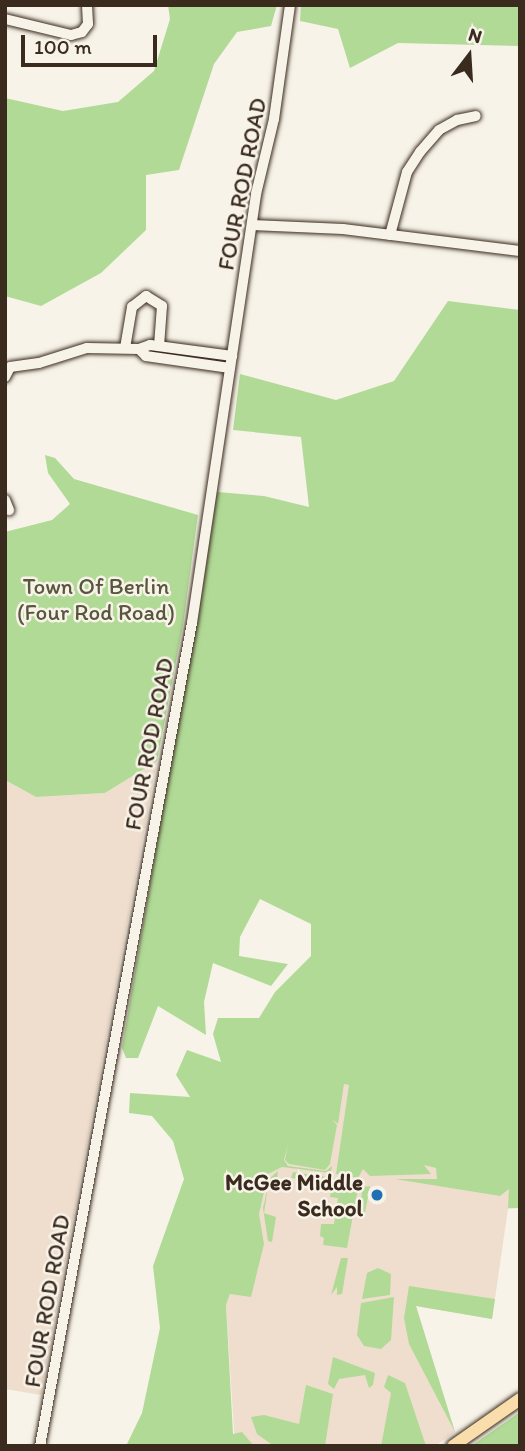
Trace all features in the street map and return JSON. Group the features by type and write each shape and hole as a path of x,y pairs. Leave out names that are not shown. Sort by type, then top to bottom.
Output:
{"main road":[{"path":"453,1446 520,1399"}],"street":[{"path":"5,19 71,35 82,32 88,24 87,5"},
{"name":"FOUR ROD ROAD","path":"40,1446 192,623 251,225 290,5"},
{"path":"390,234 407,172 420,152 439,130 457,120 476,116"},
{"path":"251,225 390,234 520,251"},
{"path":"125,348 132,307 146,296 162,306 159,346"},
{"path":"5,377 7,363 38,363 87,348 139,349 159,346 232,356"},
{"path":"139,349 146,356 230,368"}],"shaded area":[{"path":"157,761 41,1395 5,1389 5,780 36,797 105,793"},
{"name":"McGee Middle School","path":"445,929 520,1208 508,1209 492,1319 416,1306 455,1432 435,1446 235,1446 226,1305 230,1294 231,1182"}],"green space":[{"path":"168,5 277,5 271,26 237,32 214,64 179,170 146,175 146,230 101,273 41,306 5,296 5,98 63,111 118,102 154,71 170,19"},
{"path":"301,5 520,5 520,46 398,43 350,68 338,29 300,21"},
{"path":"448,301 520,310 520,1208 508,1208 509,1189 500,1196 395,1179 437,1179 436,1168 424,1165 431,1174 370,1176 363,1169 358,1178 336,1174 349,1085 344,1084 338,1124 332,1119 337,1125 330,1164 325,1170 289,1164 285,1160 288,1144 284,1160 288,1166 326,1171 332,1166 331,1173 282,1167 268,1174 259,1214 264,1244 251,1297 230,1294 226,1305 233,1434 242,1432 254,1446 126,1446 142,1413 160,1328 153,1266 184,1179 173,1141 152,1116 129,1113 130,1093 190,1097 176,1075 187,1050 221,1062 213,1034 218,1018 259,1018 275,992 311,956 311,924 260,899 240,937 239,956 288,964 271,986 213,963 204,1002 206,1035 158,1006 138,1058 126,1058 122,1048 217,492 264,496 309,507 301,437 233,430 240,374 336,400 394,381"},
{"name":"Town Of Berlin (Four Rod Road)","path":"45,455 55,458 74,479 198,515 183,625 157,761 105,793 36,797 5,780 5,532 52,520 70,504 48,473"},
{"path":"278,1171 276,1188 268,1187 264,1213 276,1217 272,1242 268,1241 263,1208 270,1178"},
{"path":"293,1172 327,1177 328,1184 291,1178"},
{"path":"333,1178 359,1183 347,1248 323,1245 324,1238 320,1236 321,1224 334,1224 338,1198 330,1197"},
{"path":"370,1186 364,1218 358,1217 363,1187"},
{"path":"341,1258 348,1258 342,1294 337,1295 337,1287 331,1295"},
{"path":"378,1268 391,1274 390,1295 362,1299 367,1273"},
{"path":"409,1286 495,1299 492,1319 416,1306 455,1432 409,1344 404,1318"},
{"path":"394,1297 391,1340 381,1349 364,1346 357,1335 361,1303"},
{"path":"333,1357 375,1373 373,1385 369,1388 365,1375 339,1379 334,1389 328,1384"},
{"path":"388,1375 405,1383 426,1446 381,1446 391,1393 384,1387"},
{"path":"306,1385 333,1394 325,1446 271,1444 257,1434 251,1417 264,1415 299,1424"},
{"path":"520,1412 520,1446 471,1446"}],"place":[{"name":"McGee Middle School","path":"377,1195"}]}
